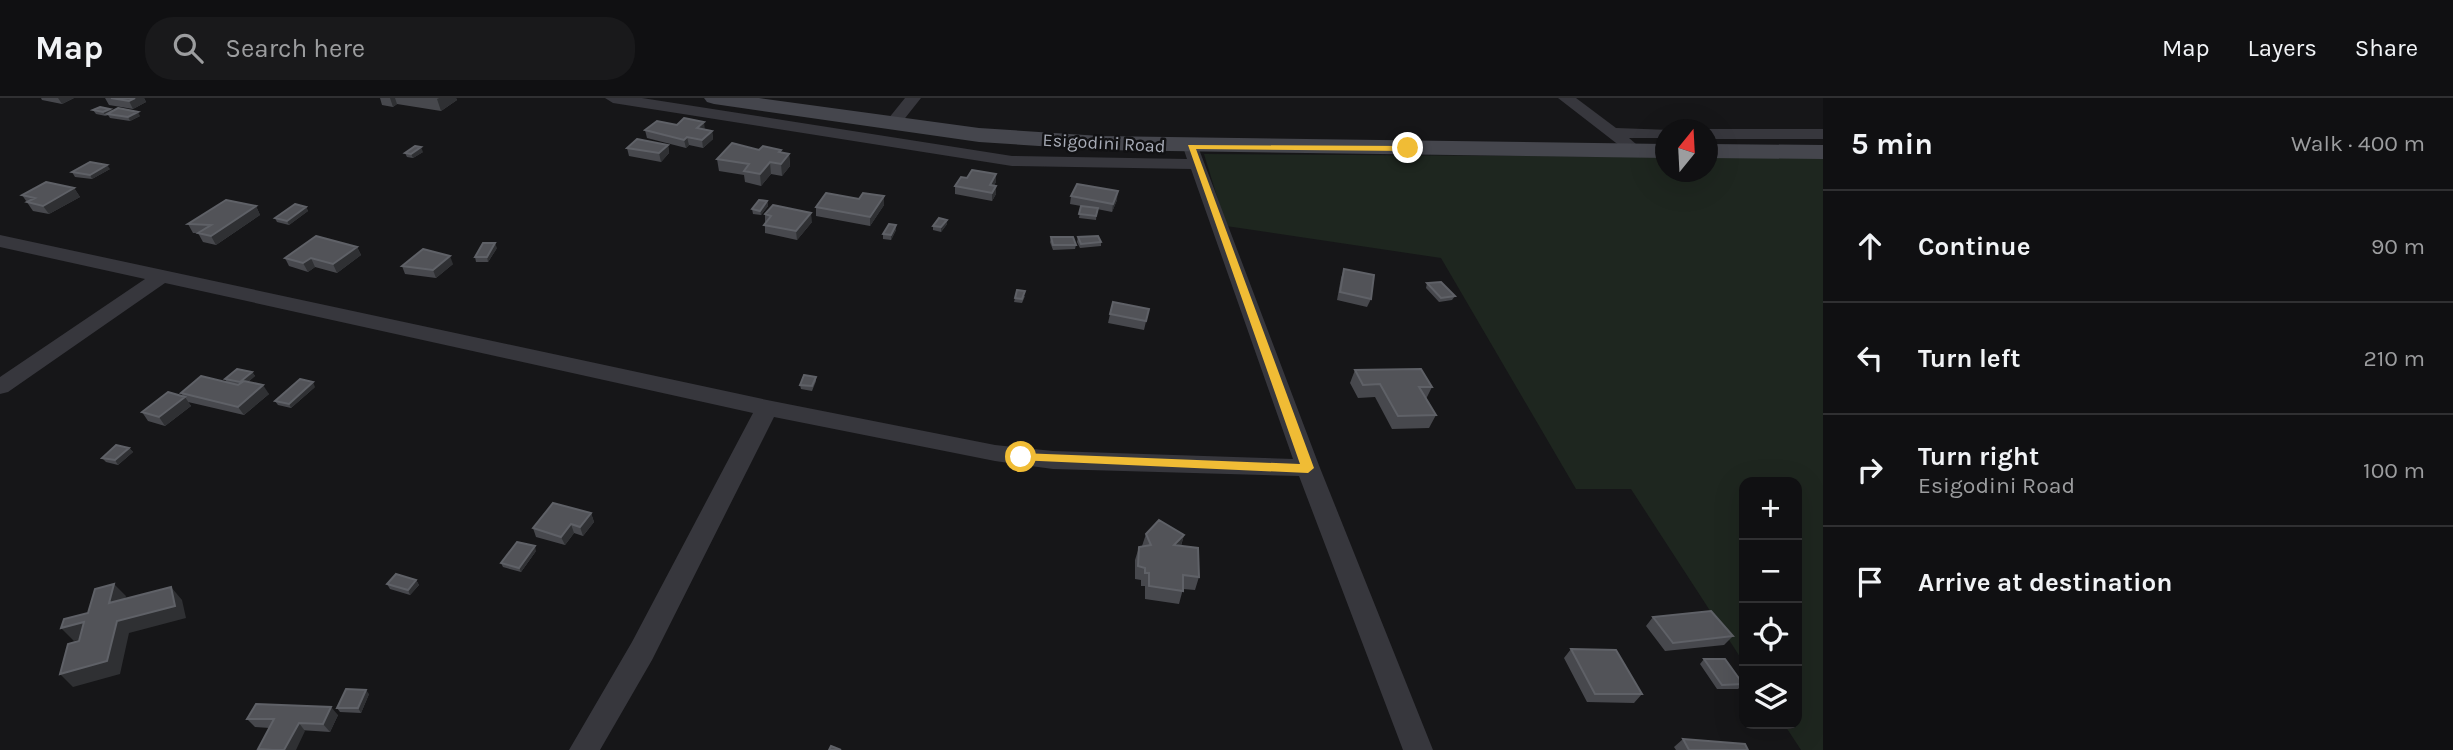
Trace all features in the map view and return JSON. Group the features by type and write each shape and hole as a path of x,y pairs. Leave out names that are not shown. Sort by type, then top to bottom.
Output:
{"main road":[{"name":"Esigodini Road","path":"714,98 892,124 1194,155 1655,151"},
{"path":"1718,151 1823,152"}],"street":[{"path":"613,98 1012,161 1194,155 1308,468 1418,750"},
{"path":"892,124 913,98"},
{"path":"1566,98 1635,150"},
{"path":"1611,133 1655,133"},
{"path":"1718,134 1823,134"},
{"path":"0,241 767,408 1021,457 1308,468"},
{"path":"0,387 162,276"},
{"path":"584,750 648,640 767,408"}],"shaded area":[{"path":"1204,154 1655,157 1655,182 1718,182 1718,157 1823,158 1823,750 1801,750 1787,729 1802,729 1802,477 1739,477 1739,655 1631,489 1576,489 1441,258 1226,226"}],"building":[{"path":"111,98 135,98 129,101"},
{"path":"100,107 110,109 103,112 93,110"},
{"path":"118,108 138,112 128,117 107,114"},
{"path":"684,118 704,122 697,128 712,131 702,140 687,137 684,140 645,130 657,121 677,125"},
{"path":"637,139 668,145 659,153 627,148"},
{"path":"732,143 759,150 763,146 789,154 781,164 770,162 760,174 744,171 749,164 717,159"},
{"path":"415,146 421,147 411,154 405,153"},
{"path":"90,162 107,165 90,175 72,172"},
{"path":"972,170 996,174 990,185 996,186 992,193 955,186 961,177 967,178"},
{"path":"46,182 74,188 43,206 27,202 35,198 22,195"},
{"path":"1077,184 1118,191 1113,204 1071,196"},
{"path":"826,193 859,199 863,193 884,196 870,217 816,207"},
{"path":"226,200 256,206 211,236 198,233 211,225 188,224"},
{"path":"759,200 767,201 760,211 752,209"},
{"path":"295,204 306,207 287,221 275,218"},
{"path":"773,205 811,213 796,231 764,225 771,216 765,214"},
{"path":"1081,206 1098,208 1096,216 1079,214"},
{"path":"939,218 947,220 941,227 933,226"},
{"path":"889,224 896,225 891,235 883,234"},
{"path":"316,236 357,247 333,264 311,258 303,263 285,258"},
{"path":"1098,236 1101,242 1081,244 1078,237"},
{"path":"1051,237 1073,237 1076,245 1053,245"},
{"path":"483,243 495,243 487,257 475,257"},
{"path":"423,249 450,256 433,270 402,266"},
{"path":"1344,269 1374,275 1371,299 1340,292"},
{"path":"1441,282 1455,296 1441,298 1427,283"},
{"path":"1017,290 1025,291 1022,299 1015,298"},
{"path":"1113,302 1149,309 1146,321 1110,314"},
{"path":"237,369 252,372 240,382 225,379"},
{"path":"1421,369 1432,387 1419,387 1436,415 1398,416 1380,384 1363,385 1355,370"},
{"path":"804,375 816,377 812,386 800,385"},
{"path":"201,376 238,385 244,381 263,385 238,407 181,393"},
{"path":"300,379 313,382 289,404 275,401"},
{"path":"168,392 185,397 159,417 142,412"},
{"path":"116,445 129,448 115,460 102,458"},
{"path":"553,503 591,513 580,527 571,524 561,537 533,528"},
{"path":"1159,520 1184,535 1174,545 1198,548 1199,577 1183,575 1183,591 1149,586 1149,573 1145,573 1145,568 1138,566 1139,547 1151,545 1146,534"},
{"path":"517,542 535,546 519,568 501,563"},
{"path":"396,574 416,580 408,590 387,584"},
{"path":"114,584 109,603 171,587 175,606 117,621 107,661 60,674 68,644 79,641 84,622 61,628 64,619 88,613 95,589"},
{"path":"1711,611 1733,636 1673,643 1653,617"},
{"path":"1571,649 1616,650 1642,694 1595,694"},
{"path":"1704,659 1725,659 1739,678 1739,684 1722,685"},
{"path":"346,689 366,690 358,708 337,708"},
{"path":"256,704 331,707 323,724 299,723 284,750 274,750 258,749 274,719 247,719"},
{"path":"1683,739 1745,744 1748,750 1689,750"}],"route":[{"path":"1021,457 1308,468 1191,147 1408,148"}]}
